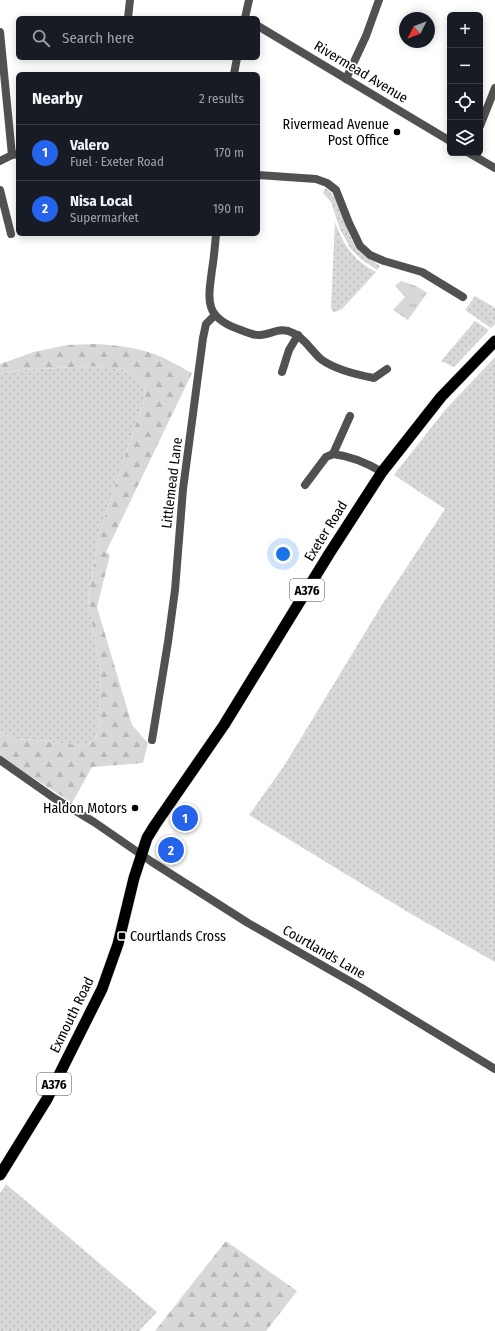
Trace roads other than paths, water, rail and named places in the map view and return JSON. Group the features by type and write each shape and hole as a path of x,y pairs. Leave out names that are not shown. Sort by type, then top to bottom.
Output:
{"highway":[{"name":"Exeter Road","path":"141,855 147,838 155,825 228,718 328,554 382,472 441,397 495,341"},
{"name":"Exmouth Road","path":"0,1175 47,1099 102,989 118,944 141,855"}],"street":[{"path":"128,16 130,0"},
{"path":"245,16 249,0"},
{"path":"346,79 366,36 379,0"},
{"name":"Rivermead Avenue","path":"260,27 447,139"},
{"path":"0,32 15,155 0,160"},
{"path":"234,72 237,60"},
{"path":"482,120 495,88"},
{"path":"474,156 495,168"},
{"path":"260,176 316,179 327,183 336,190 360,246 370,256 422,272 464,297"},
{"path":"0,190 11,234"},
{"path":"216,236 209,303 215,315 229,326 255,335 288,330 298,335 322,360 339,368 374,378 387,369"},
{"name":"Littlemead Lane","path":"152,740 168,642 183,489 203,338 206,324 215,315"},
{"path":"282,372 289,350 298,335"},
{"path":"333,454 350,416"},
{"path":"305,485 326,457 333,454 371,465 382,472"},
{"name":"Courtlands Lane","path":"0,760 54,798 130,845 141,855 248,923 495,1069"}],"place":[{"name":"Rivermead Avenue Post Office","path":"397,132"},
{"name":"Haldon Motors","path":"135,808"},
{"name":"Valero","path":"185,818"},
{"name":"Nisa Local","path":"171,850"},
{"name":"Courtlands Cross","path":"122,936"}]}
